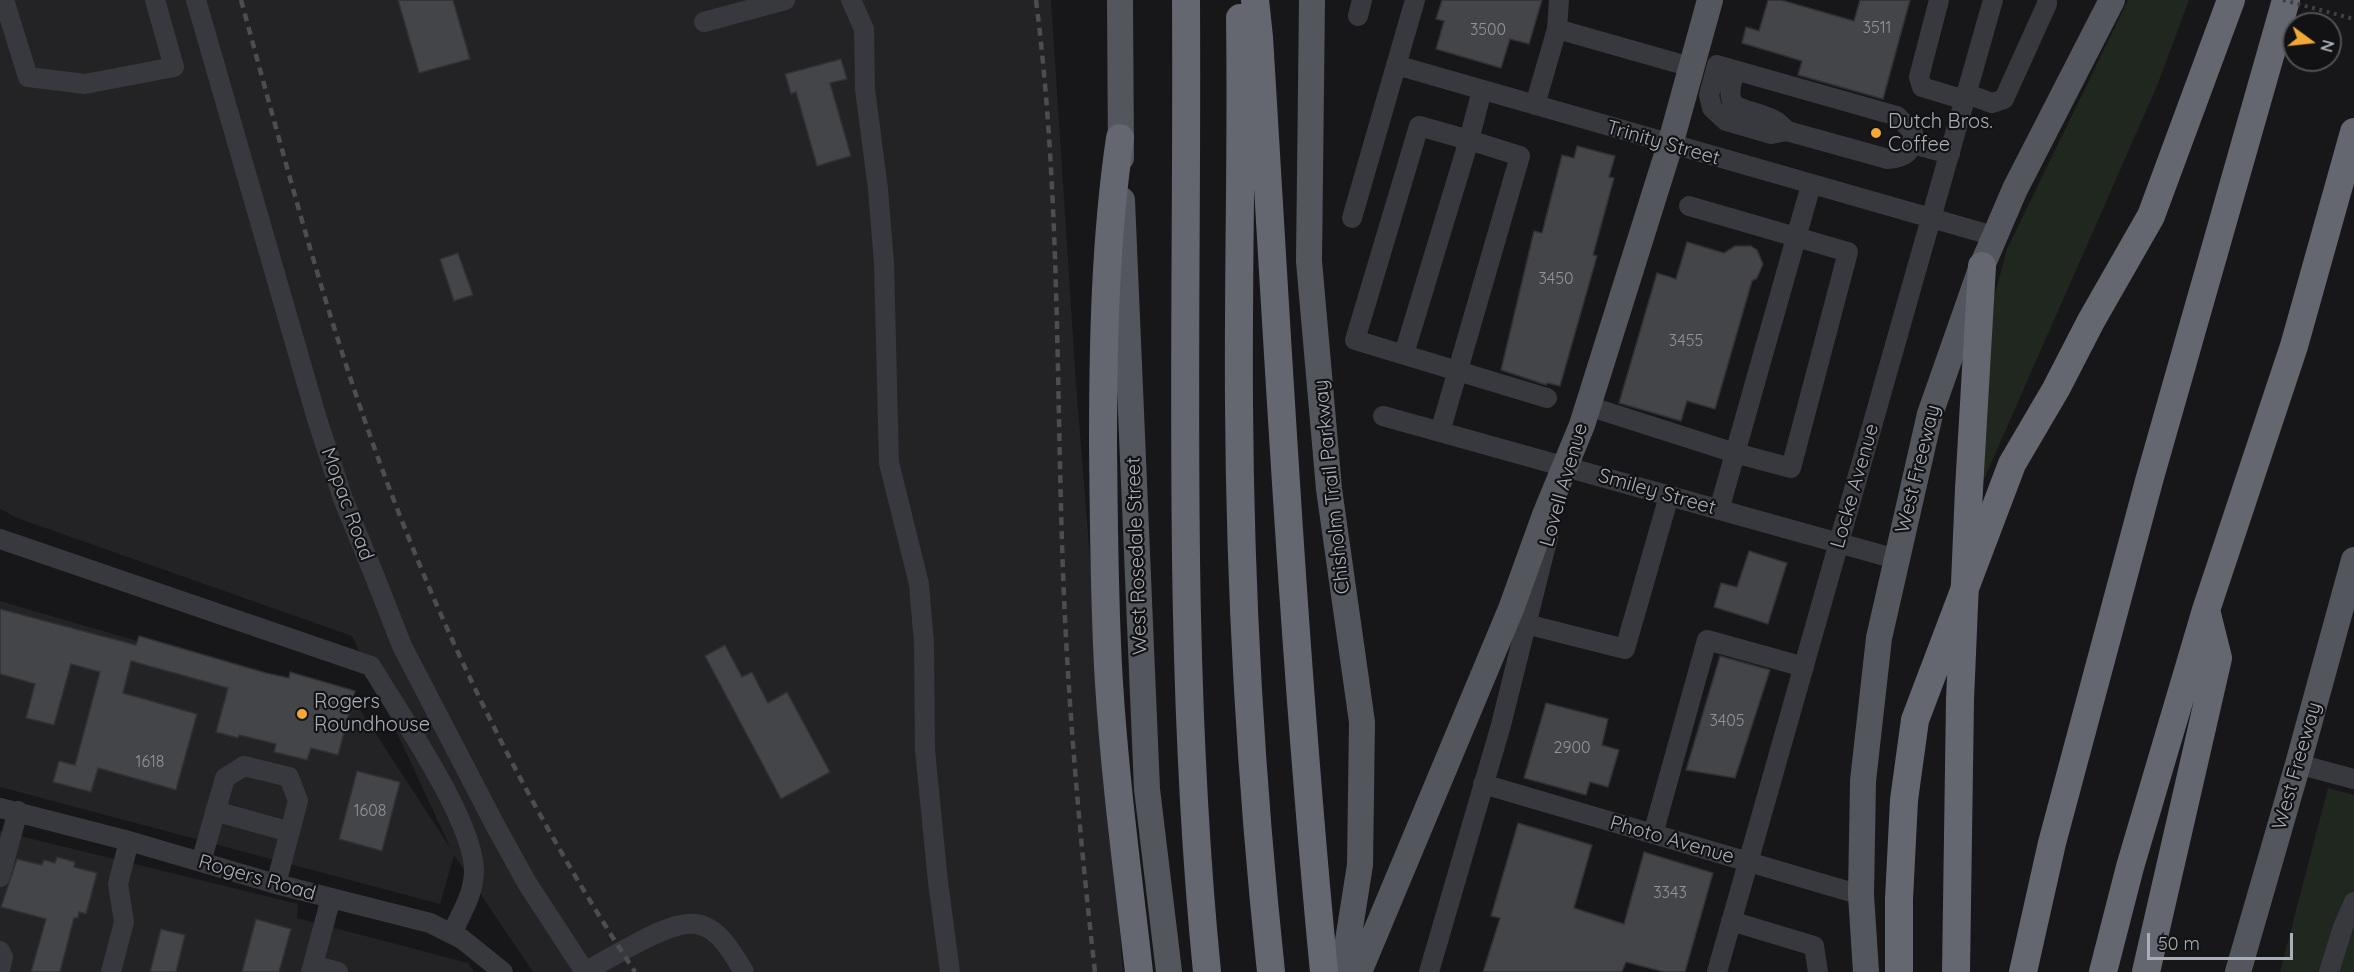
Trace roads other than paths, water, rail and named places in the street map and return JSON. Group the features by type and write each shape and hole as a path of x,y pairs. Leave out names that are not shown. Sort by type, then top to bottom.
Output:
{"highway":[{"path":"1186,0 1187,669 1194,812 1207,972"},
{"path":"1240,0 1239,403 1244,606 1255,789 1271,972"},
{"path":"1255,0 1311,830 1343,968"},
{"path":"1899,972 1899,899 1904,800 1915,720 2012,464 2151,216 2231,0"},
{"path":"2023,972 2052,843 2146,492 2284,0"},
{"path":"2103,972 2130,867 2205,610 2294,346 2354,132"},
{"path":"1120,138 1110,204 1103,384 1104,574 1109,684 1139,972"},
{"path":"1956,972 1960,700 1982,266"},
{"path":"2146,972 2218,658 2205,610"}],"main road":[{"path":"1120,0 1120,138"},
{"name":"Chisholm Trail Parkway","path":"1312,0 1309,261 1329,489 1362,722 1360,865 1343,968"},
{"name":"Lovell Avenue","path":"1566,467 1588,406 1670,145 1709,65 1710,0"},
{"name":"West Freeway","path":"1866,972 1861,895 1863,781 1879,638 1930,414 1994,236 2104,6"},
{"name":"West Rosedale Street","path":"1120,138 1147,789 1169,972"},
{"path":"1343,968 1511,609 1545,515 1566,467"},
{"name":"West Freeway","path":"2238,972 2354,560"}],"street":[{"path":"4,0 28,77 85,84 174,67 155,0"},
{"name":"Mopac Road","path":"196,0 317,419 344,499 402,646 527,884 585,972"},
{"path":"704,22 785,0"},
{"path":"851,0 864,29 865,89 885,263 889,463 919,584 924,644 925,750 938,882 950,972"},
{"path":"1352,218 1415,0"},
{"path":"1535,105 1557,29 1559,0"},
{"path":"1939,0 1919,77 1922,87 1992,103 2004,99 2047,4 2046,0"},
{"name":"Locke Avenue","path":"1717,972 1993,0"},
{"path":"1557,29 1709,65 1897,116 1913,132 1913,144 1909,152 1900,158 1888,159 1787,131 1774,119 1740,109 1730,100 1729,90 1709,65"},
{"name":"Trinity Street","path":"1396,65 1994,236"},
{"path":"1404,354 1482,90"},
{"path":"1440,432 1457,371 1520,156 1419,126 1355,340 1404,354 1457,371 1547,398"},
{"path":"1913,144 1950,154"},
{"path":"1719,510 1811,185"},
{"path":"1588,406 1735,453 1791,468 1848,252 1689,206"},
{"name":"Smiley Street","path":"1383,416 1896,560"},
{"name":"Lovell Avenue","path":"1429,972 1483,784 1566,467"},
{"path":"1526,624 1625,649 1669,496"},
{"path":"0,539 371,666 453,806 472,857 474,872 472,887 452,933"},
{"path":"1653,834 1707,639 1804,667"},
{"path":"2298,764 2354,779"},
{"path":"201,862 225,778 244,765 289,777 298,801 276,884"},
{"name":"Photo Avenue","path":"1483,784 1861,895"},
{"path":"0,877 9,809"},
{"name":"Rogers Road","path":"9,809 276,884 430,923 452,933 480,951 503,972"},
{"path":"215,811 290,832"},
{"path":"111,972 124,922 118,884 129,841"},
{"path":"331,898 312,969 338,972"},
{"path":"2329,972 2343,927 2354,902"},
{"path":"1731,921 1814,946 1818,972"},
{"path":"585,972 655,933 682,923 700,925 717,933 730,948 744,972"},
{"path":"0,951 3,957 0,969"}],"railway":[{"path":"241,0 334,328 402,521 478,696 568,864 635,972"},
{"path":"1036,0 1044,71 1053,214 1063,572 1071,722 1095,972"}],"place":[{"name":"Dutch Bros. Coffee","path":"1876,133"},
{"name":"Rogers Roundhouse","path":"302,714"}]}
